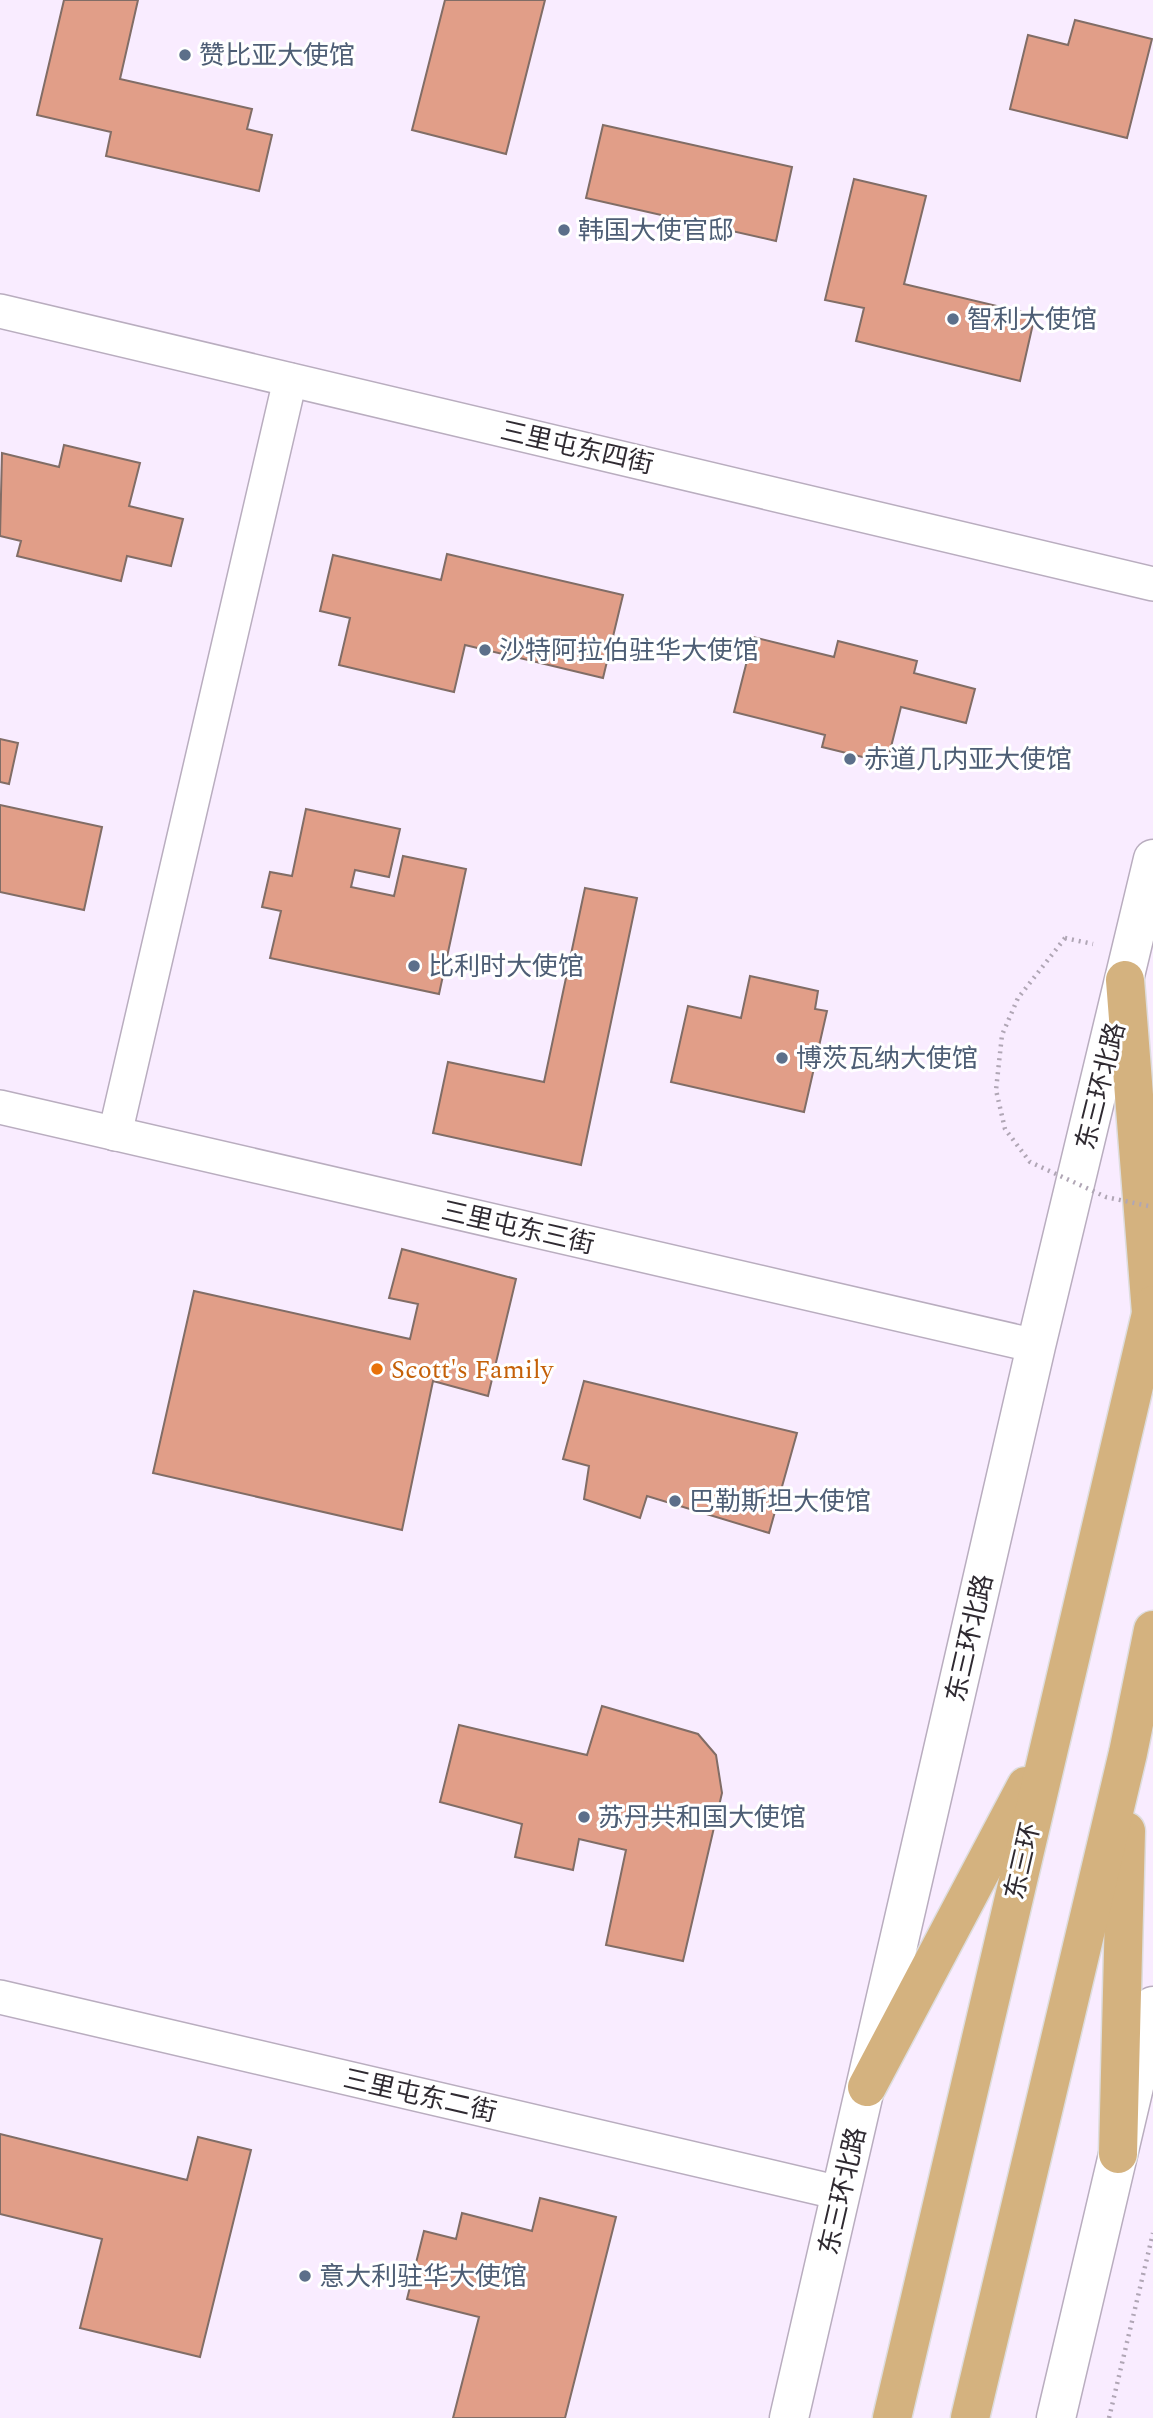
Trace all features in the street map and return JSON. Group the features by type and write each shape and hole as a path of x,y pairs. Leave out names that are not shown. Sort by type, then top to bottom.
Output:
{"highway":[{"name":"东三环","path":"892,2418 1152,1309 1125,980"},
{"path":"970,2418 1128,1753 1153,1630"},
{"path":"867,2087 1051,1737"},
{"path":"1118,2154 1128,1753"}],"street":[{"name":"三里屯东四街","path":"0,311 1153,584"},
{"path":"115,1134 290,380"},
{"name":"东三环北路","path":"789,2418 1037,1346 1153,859"},
{"name":"三里屯东三街","path":"0,1107 1037,1346"},
{"name":"三里屯东二街","path":"0,1997 841,2193"},
{"path":"1056,2418 1153,2006"}],"path":[{"path":"1066,938 1018,998 1002,1035 996,1090 1005,1129 1030,1162 1106,1197 1153,1207"},
{"path":"1109,2418 1153,2233"}],"building":[{"path":"64,0 138,0 120,79 252,109 247,129 272,135 259,191 106,156 111,132 37,115"},
{"path":"445,0 545,0 506,154 412,130"},
{"path":"1075,20 1152,39 1127,138 1010,109 1028,35 1068,45"},
{"path":"603,125 792,167 776,241 586,198"},
{"path":"854,179 926,196 904,284 1035,315 1020,381 856,341 864,308 825,300"},
{"path":"64,445 140,463 129,506 183,519 171,566 127,556 121,581 17,556 21,541 0,536 2,453 59,467"},
{"path":"447,554 623,595 603,678 465,645 454,692 339,665 350,618 320,611 333,555 441,580"},
{"path":"753,637 834,657 838,641 917,661 914,673 975,689 966,723 901,707 887,763 822,747 825,735 734,712"},
{"path":"0,739 18,743 9,784 0,782"},
{"path":"0,805 102,827 84,910 0,892"},
{"path":"306,809 400,829 389,877 355,870 351,887 394,896 403,856 466,869 439,994 270,958 281,911 262,907 270,872 292,876"},
{"path":"585,888 637,898 581,1165 433,1133 448,1062 544,1082"},
{"path":"750,976 818,991 815,1009 827,1011 804,1112 671,1082 688,1006 741,1018"},
{"path":"402,1249 516,1279 488,1396 433,1381 402,1530 153,1473 194,1291 410,1339 418,1304 389,1298"},
{"path":"584,1381 797,1433 769,1533 647,1496 640,1518 584,1499 589,1466 563,1459"},
{"path":"602,1706 698,1734 716,1755 722,1793 683,1961 606,1945 626,1850 579,1839 573,1870 515,1857 522,1824 440,1802 459,1725 587,1755"},
{"path":"0,2134 187,2180 198,2137 251,2150 200,2357 80,2328 102,2239 0,2214"},
{"path":"540,2198 616,2217 565,2418 453,2418 479,2317 407,2299 424,2231 456,2239 462,2213 532,2231"}],"place":[{"name":"赞比亚大使馆","path":"185,55"},
{"name":"韩国大使官邸","path":"564,230"},
{"name":"智利大使馆","path":"953,319"},
{"name":"沙特阿拉伯驻华大使馆","path":"485,650"},
{"name":"赤道几内亚大使馆","path":"850,759"},
{"name":"比利时大使馆","path":"414,966"},
{"name":"博茨瓦纳大使馆","path":"782,1058"},
{"name":"Scott's Family","path":"377,1369"},
{"name":"巴勒斯坦大使馆","path":"675,1501"},
{"name":"苏丹共和国大使馆","path":"584,1817"},
{"name":"意大利驻华大使馆","path":"305,2276"}]}
